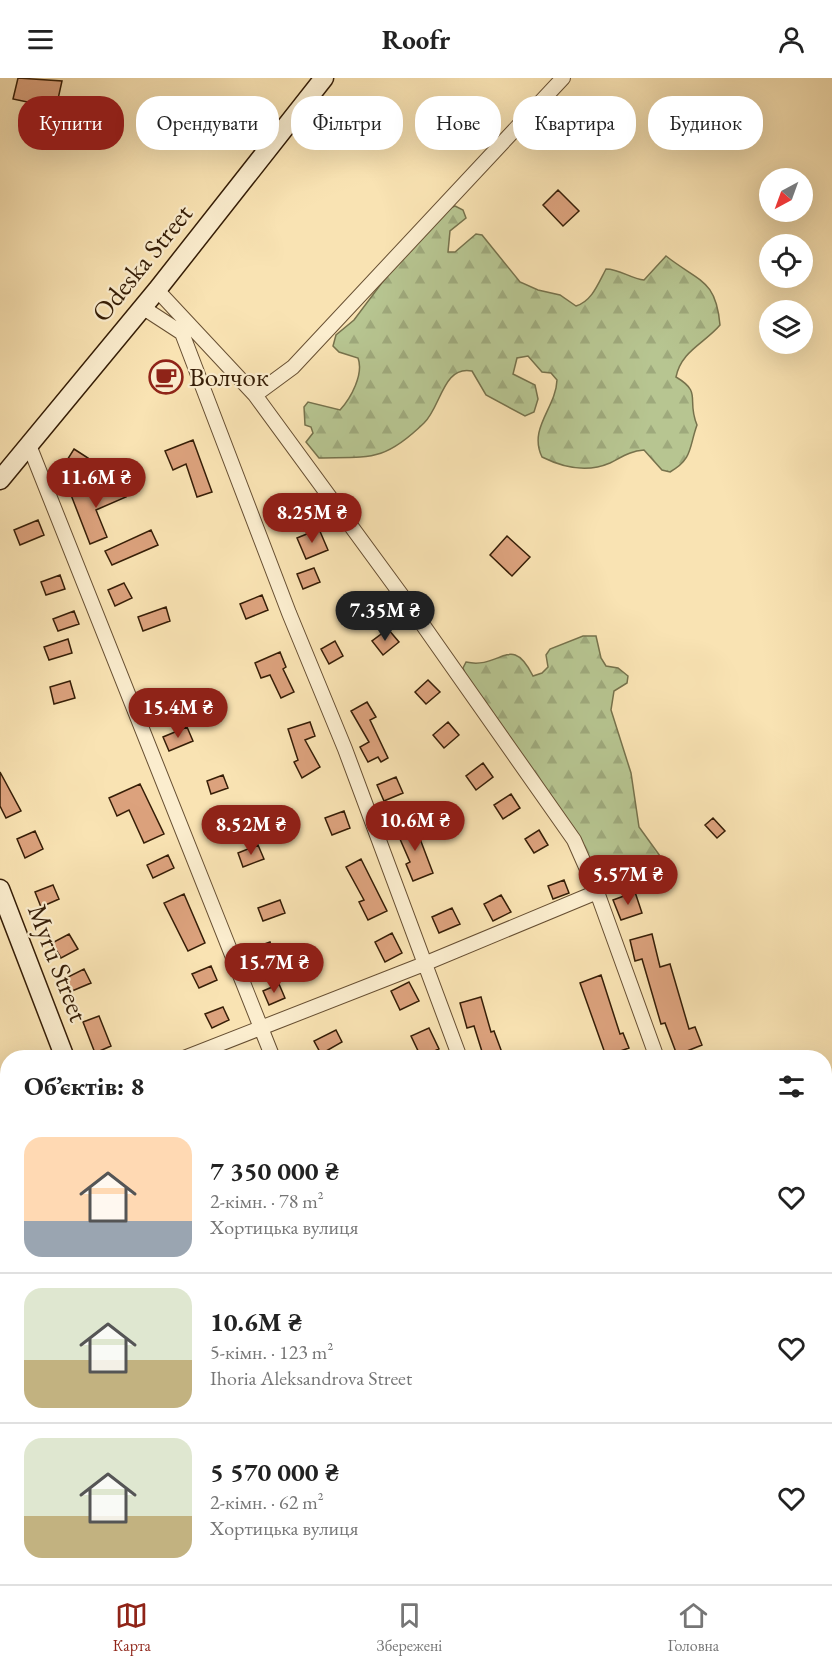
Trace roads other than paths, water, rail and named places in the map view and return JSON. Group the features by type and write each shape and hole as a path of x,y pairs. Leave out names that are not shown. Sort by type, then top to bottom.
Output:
{"street":[{"name":"Odeska Street","path":"0,480 157,290 324,78"},
{"path":"255,395 293,367 563,78"},
{"path":"157,290 255,395 411,608 574,840 597,892 654,1050"},
{"path":"142,307 182,333 284,602 345,749 457,1050"},
{"path":"29,445 270,1050"},
{"name":"Myru Street","path":"0,889 62,1050"},
{"path":"204,1050 424,964 597,892"}],"place":[{"name":"Волчок","path":"166,377"}]}
